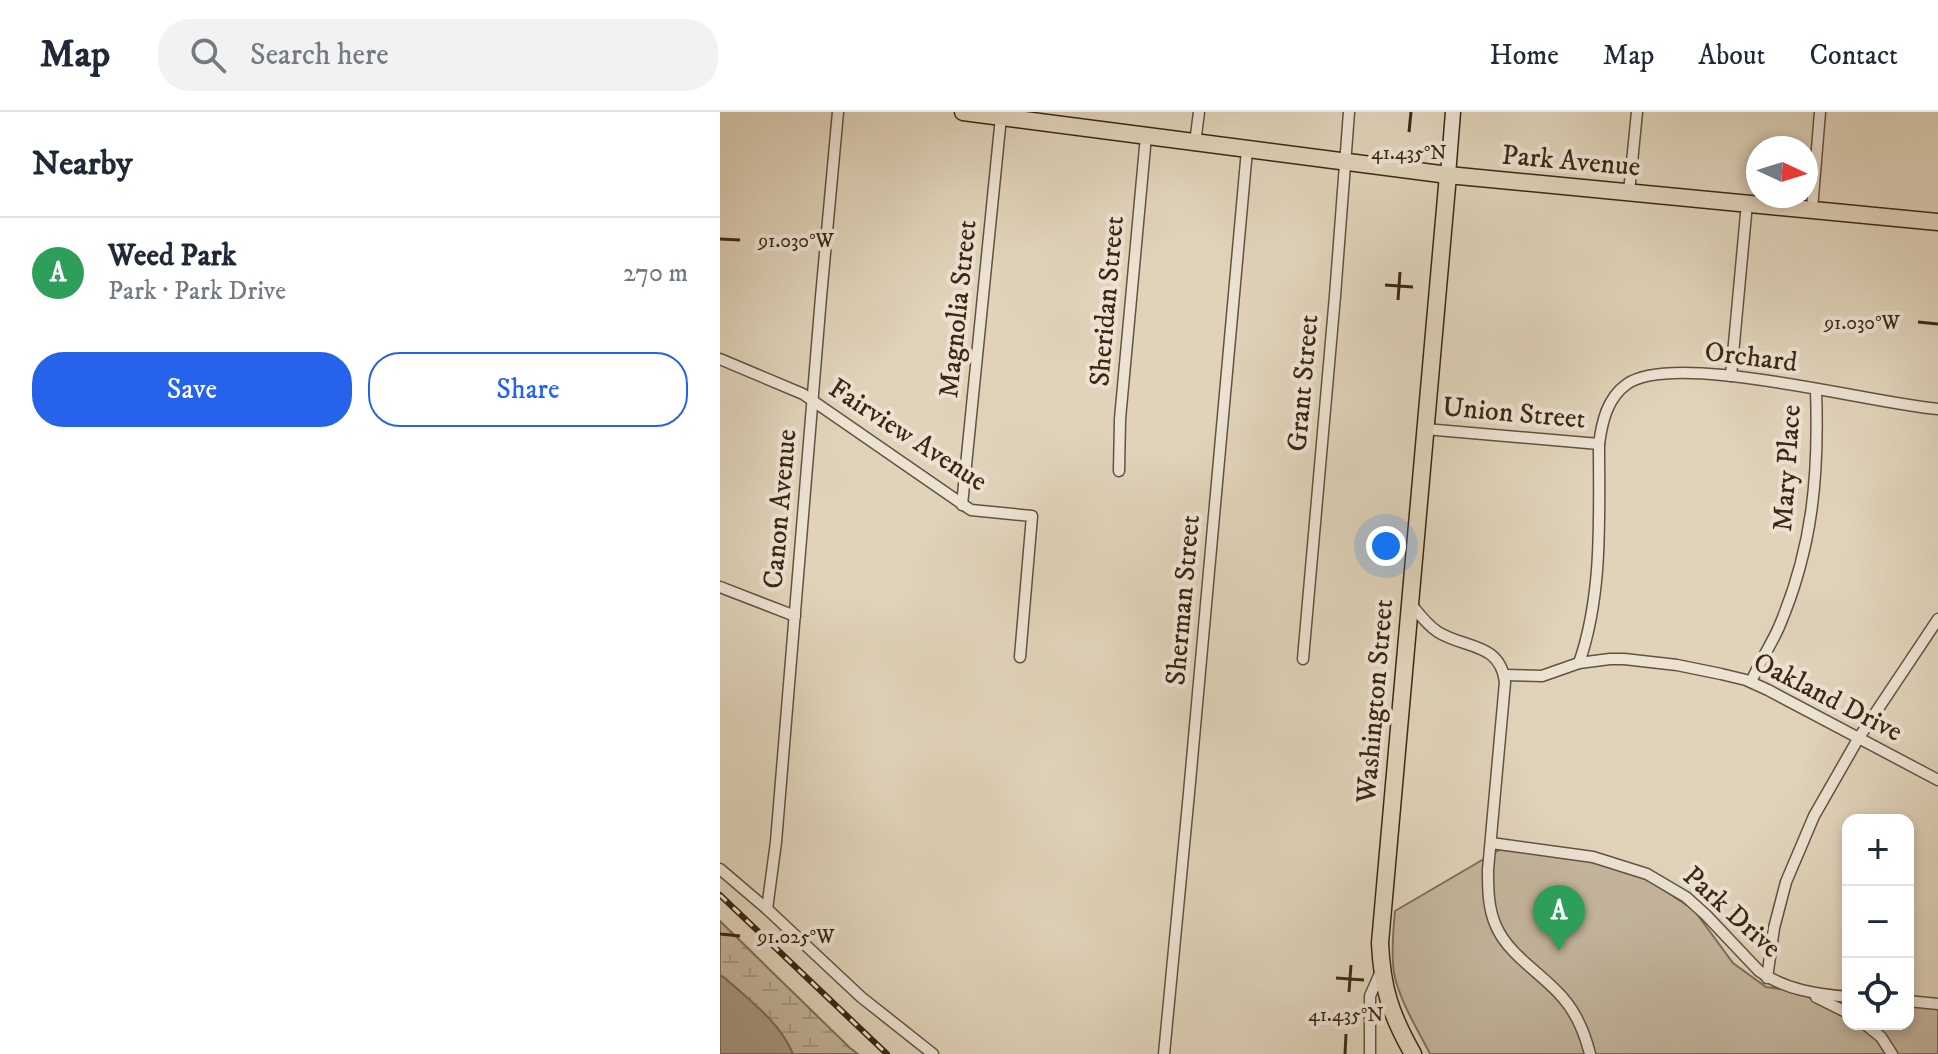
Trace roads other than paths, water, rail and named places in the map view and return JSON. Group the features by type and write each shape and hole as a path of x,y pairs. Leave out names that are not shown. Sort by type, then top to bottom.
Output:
{"main road":[{"name":"Park Avenue","path":"963,112 1448,175 1746,203"},
{"name":"Washington Street","path":"1381,971 1380,943 1453,112"},
{"name":"Park Avenue","path":"1801,208 1938,222"},
{"path":"1381,971 1391,1009 1413,1054"}],"street":[{"name":"Canon Avenue","path":"767,909 776,842 838,112"},
{"path":"1195,143 1199,112"},
{"name":"Grant Street","path":"1303,659 1349,112"},
{"path":"1629,192 1637,112"},
{"path":"1812,209 1820,112"},
{"name":"Magnolia Street","path":"962,505 1001,117"},
{"name":"Sheridan Street","path":"1119,471 1120,419 1146,136"},
{"name":"Sherman Street","path":"1164,1054 1247,150"},
{"path":"1731,376 1747,208"},
{"name":"Fairview Avenue","path":"720,359 813,400 962,505 977,512 1032,516 1020,657"},
{"name":"Orchard","path":"1579,663 1592,610 1597,571 1599,444 1611,401 1627,385 1660,374 1731,376 1938,409"},
{"name":"Mary Place","path":"1751,682 1778,629 1809,531 1817,464 1816,390"},
{"name":"Union Street","path":"1425,429 1599,444"},
{"path":"720,587 795,616"},
{"path":"1410,602 1438,632 1492,655 1504,675 1488,890 1492,916 1497,929 1510,946 1562,997 1580,1024 1590,1054"},
{"path":"1767,978 1774,928 1793,862 1814,816 1858,739 1938,619"},
{"name":"Oakland Drive","path":"1504,675 1542,676 1579,663 1610,659 1677,665 1721,674 1751,682 1938,780"},
{"name":"Park Drive","path":"1491,843 1583,855 1647,874 1686,897 1767,978 1807,992 1842,996"},
{"path":"720,869 861,997 933,1054"},
{"name":"Washington Street","path":"1370,1054 1370,996 1381,971"},
{"path":"1807,992 1842,1010"},
{"path":"1914,1002 1938,1004"},
{"path":"1872,1030 1892,1054"}],"railway":[{"path":"720,895 887,1054"}],"place":[{"name":"Weed Park","path":"1559,951"}]}
